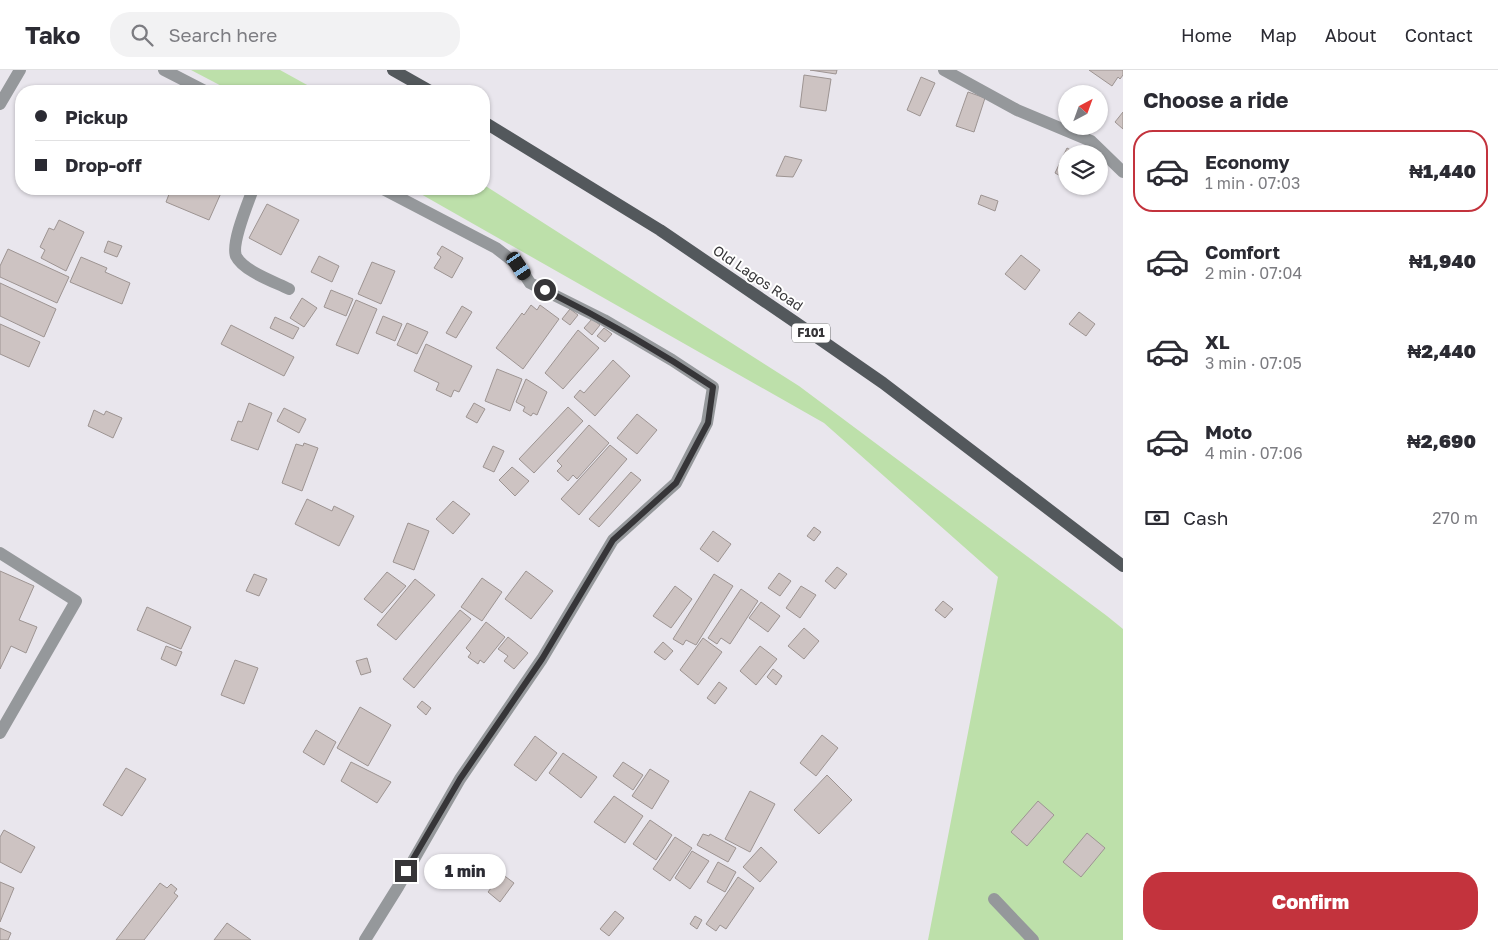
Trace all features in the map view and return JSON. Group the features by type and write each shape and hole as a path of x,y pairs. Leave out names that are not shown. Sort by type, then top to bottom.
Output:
{"main road":[{"path":"392,70 419,85"},
{"name":"Old Lagos Road","path":"490,126 660,230 883,383 1123,566"}],"street":[{"path":"0,104 20,70"},
{"path":"164,70 194,85"},
{"path":"944,70 1017,110 1091,141 1123,172"},
{"path":"251,195 234,246 237,257 248,269 289,289"},
{"path":"365,940 460,779 542,659 613,540 676,483 708,423 713,387 672,360 604,320 530,283 519,266 496,248 394,195"},
{"path":"0,553 76,601 0,733"},
{"path":"994,899 1033,940"}],"green space":[{"path":"191,70 280,70 307,85 220,85"},
{"path":"490,189 799,386 1123,629 1123,940 928,940 998,577 824,423 423,195 490,195"}],"building":[{"path":"810,70 837,70 836,74"},
{"path":"1089,70 1123,70 1123,75 1120,79 1118,77 1112,86"},
{"path":"804,75 831,79 826,111 800,107"},
{"path":"921,77 935,83 920,116 907,110"},
{"path":"968,92 985,98 974,132 956,126"},
{"path":"1123,112 1123,129 1115,122"},
{"path":"785,156 802,160 793,177 776,176"},
{"path":"169,195 220,195 209,220 166,202"},
{"path":"981,195 998,201 995,211 978,204"},
{"path":"267,204 299,220 281,255 249,238"},
{"path":"59,220 84,232 66,271 41,258 45,250 40,247 49,228 54,230"},
{"path":"108,241 122,246 117,257 104,252"},
{"path":"442,246 463,258 452,278 434,268 441,257 437,254"},
{"path":"8,249 69,277 57,303 0,277 0,266"},
{"path":"1021,255 1040,270 1025,290 1005,274"},
{"path":"319,256 339,266 332,282 311,272"},
{"path":"81,257 107,268 105,272 130,283 122,304 70,282"},
{"path":"372,262 395,271 381,304 358,294"},
{"path":"0,283 56,309 44,337 0,316"},
{"path":"331,290 353,299 346,316 324,307"},
{"path":"302,298 317,308 304,327 290,318"},
{"path":"356,300 377,309 358,354 336,345"},
{"path":"531,305 537,310 540,305 559,319 523,369 496,348 522,313 524,315"},
{"path":"462,306 472,312 456,338 446,333"},
{"path":"570,309 578,315 570,325 562,319"},
{"path":"1079,312 1095,324 1086,336 1069,324"},
{"path":"383,316 402,324 395,341 376,333"},
{"path":"275,317 299,328 293,339 270,328"},
{"path":"592,319 600,325 592,335 584,328"},
{"path":"407,323 428,332 417,354 397,345"},
{"path":"0,324 40,342 29,367 0,354"},
{"path":"231,325 294,357 284,376 221,344"},
{"path":"604,328 612,334 605,342 597,336"},
{"path":"578,330 599,348 563,389 545,373"},
{"path":"426,344 472,366 459,392 454,390 451,397 436,390 439,383 414,371"},
{"path":"613,360 630,376 595,416 574,397 580,390 584,393"},
{"path":"497,369 522,379 510,411 485,401"},
{"path":"526,379 547,392 537,415 533,413 531,416 523,411 525,407 516,402"},
{"path":"249,403 272,413 258,450 231,440 238,421 242,422"},
{"path":"474,403 485,409 477,423 466,417"},
{"path":"568,407 583,421 534,473 519,459"},
{"path":"284,408 306,419 299,433 277,421"},
{"path":"94,410 104,415 106,411 122,418 113,438 88,426"},
{"path":"637,414 657,430 637,454 617,438"},
{"path":"589,425 609,443 577,479 573,475 568,481 557,471 562,466 557,461"},
{"path":"304,443 318,448 302,491 282,483 296,444 303,446"},
{"path":"610,445 627,459 579,515 561,499"},
{"path":"493,446 504,451 494,472 483,467"},
{"path":"512,467 529,481 515,496 499,480"},
{"path":"631,472 641,480 599,527 589,519"},
{"path":"307,499 332,511 334,506 354,516 339,546 295,524"},
{"path":"453,501 470,514 453,534 436,519"},
{"path":"408,523 429,531 414,570 393,562"},
{"path":"814,527 821,532 814,541 807,536"},
{"path":"713,531 731,544 718,562 700,549"},
{"path":"837,567 847,574 835,589 825,581"},
{"path":"0,571 34,586 19,620 37,627 26,653 11,646 0,669"},
{"path":"526,571 553,591 531,619 505,599"},
{"path":"387,572 406,586 382,613 364,599"},
{"path":"779,573 791,581 780,596 768,588"},
{"path":"254,574 267,579 259,596 246,591"},
{"path":"714,574 733,586 696,645 686,640 683,645 673,639"},
{"path":"482,578 502,592 482,621 461,607"},
{"path":"415,579 435,595 396,640 377,625"},
{"path":"675,586 692,599 671,628 653,616"},
{"path":"801,586 816,595 800,618 786,608"},
{"path":"741,589 758,601 730,644 721,638 717,644 708,638"},
{"path":"943,601 953,609 945,618 935,610"},
{"path":"761,602 780,616 768,632 749,618"},
{"path":"147,607 191,627 181,649 137,630"},
{"path":"460,610 471,619 414,688 403,679"},
{"path":"486,622 505,637 484,663 480,660 478,664 468,657 471,653 466,648"},
{"path":"804,628 819,641 804,659 788,646"},
{"path":"508,637 528,653 514,669 504,661 508,656 498,649"},
{"path":"703,638 722,652 698,685 680,670"},
{"path":"663,642 673,651 665,660 654,652"},
{"path":"166,646 182,652 176,666 161,659"},
{"path":"760,646 777,659 756,685 740,671"},
{"path":"367,658 371,672 361,675 356,661"},
{"path":"235,660 258,668 244,704 221,695"},
{"path":"773,669 782,676 776,685 767,677"},
{"path":"719,682 727,688 715,704 707,698"},
{"path":"422,701 431,708 426,715 417,707"},
{"path":"360,707 391,725 368,766 337,748"},
{"path":"316,730 336,742 324,765 303,752"},
{"path":"822,735 838,748 816,776 800,763"},
{"path":"535,736 557,753 536,781 514,765"},
{"path":"563,753 597,777 581,798 549,773"},
{"path":"351,762 391,782 377,803 341,781"},
{"path":"623,762 643,775 633,790 613,776"},
{"path":"126,768 146,779 122,816 103,805"},
{"path":"650,769 669,781 652,809 632,796"},
{"path":"827,775 852,800 819,834 794,810"},
{"path":"750,791 775,804 750,852 725,839"},
{"path":"614,796 643,816 625,843 594,822"},
{"path":"1038,801 1054,815 1027,846 1011,832"},
{"path":"650,820 672,835 656,860 633,844"},
{"path":"4,830 35,847 21,873 0,862 0,837"},
{"path":"1087,833 1105,848 1081,877 1063,862"},
{"path":"703,834 709,836 710,834 736,848 728,862 697,845"},
{"path":"675,837 692,848 670,881 653,869"},
{"path":"761,847 777,862 760,882 743,867"},
{"path":"692,851 709,861 690,889 675,878"},
{"path":"718,862 736,872 725,892 707,882"},
{"path":"502,874 514,883 500,902 488,892"},
{"path":"738,877 754,888 726,929 720,925 716,931 706,924"},
{"path":"0,882 14,888 0,922"},
{"path":"160,883 167,888 171,884 177,889 174,893 178,896 144,940 116,940"},
{"path":"615,911 624,918 609,936 600,929"},
{"path":"695,916 702,920 697,929 690,924"},
{"path":"227,923 251,940 214,940"},
{"path":"0,928 11,933 8,940 0,940"}],"route":[{"path":"406,871 460,779 542,659 613,540 676,483 708,423 713,387 672,360 604,320 545,290"}]}
